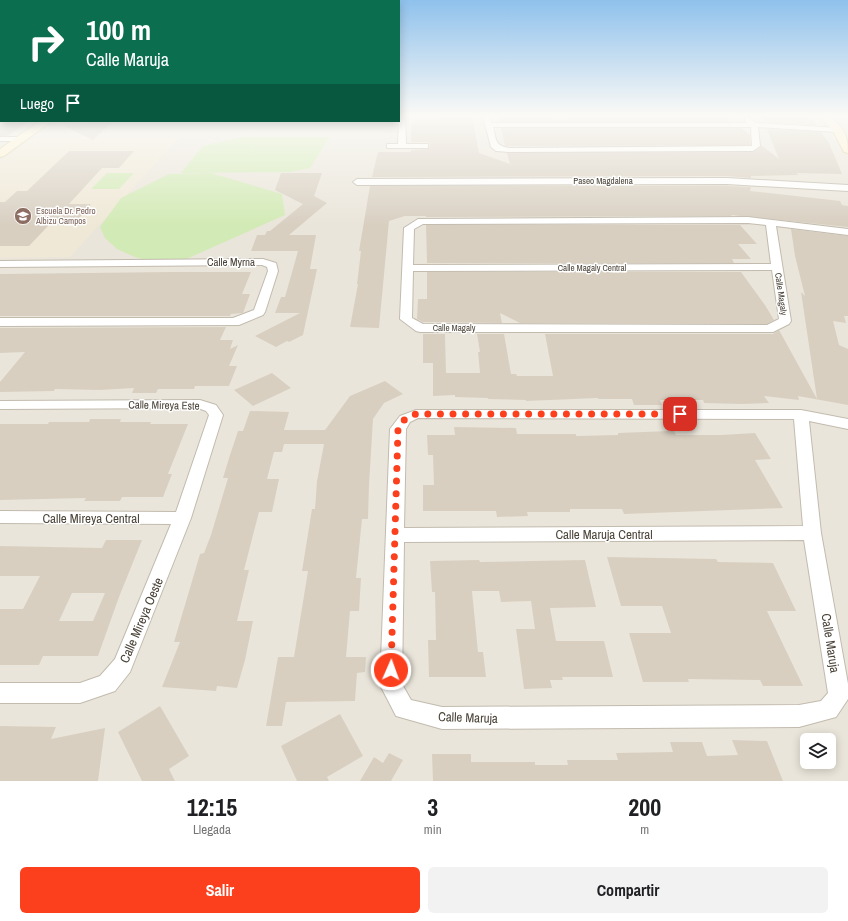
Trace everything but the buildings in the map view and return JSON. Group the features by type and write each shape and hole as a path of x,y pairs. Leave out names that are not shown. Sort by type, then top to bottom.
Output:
{"street":[{"name":"Paseo Magdalena","path":"357,182 727,181 848,188"},
{"name":"Calle Magaly","path":"770,223 785,321 769,329 420,328 406,318 409,228 421,222 748,220 848,232"},
{"name":"Calle Myrna","path":"0,264 263,262 272,265 273,271 259,312 235,322 0,322"},
{"name":"Calle Magaly Central","path":"407,268 777,267"},
{"name":"Calle Mireya Este","path":"0,405 200,404 211,408 216,415 182,518"},
{"name":"Calle Maruja","path":"801,415 812,533 839,695 828,710 799,716 442,718 404,709 391,685 398,429 405,419 416,414 801,415 848,424"},
{"name":"Calle Mireya Central","path":"0,517 182,518"},
{"name":"Calle Mireya Oeste","path":"0,693 80,693 107,684 123,665 182,518"},
{"name":"Calle Maruja Central","path":"396,535 812,533"}],"shaded area":[{"path":"0,152 848,152 848,781 0,781"},
{"path":"12,152 166,152 70,257 0,258 0,161"}],"green space":[{"path":"198,152 320,152 310,168 290,172 181,173"},
{"path":"107,173 134,173 119,189 91,189"},
{"path":"211,173 282,194 285,215 184,260 150,261 135,257 117,249 105,238 100,227 121,198 169,174"}],"place":[{"name":"Escuela Dr. Pedro Albizu Campos","path":"23,216"}],"route":[{"path":"391,670 398,429 405,419 416,414 680,414"}]}
